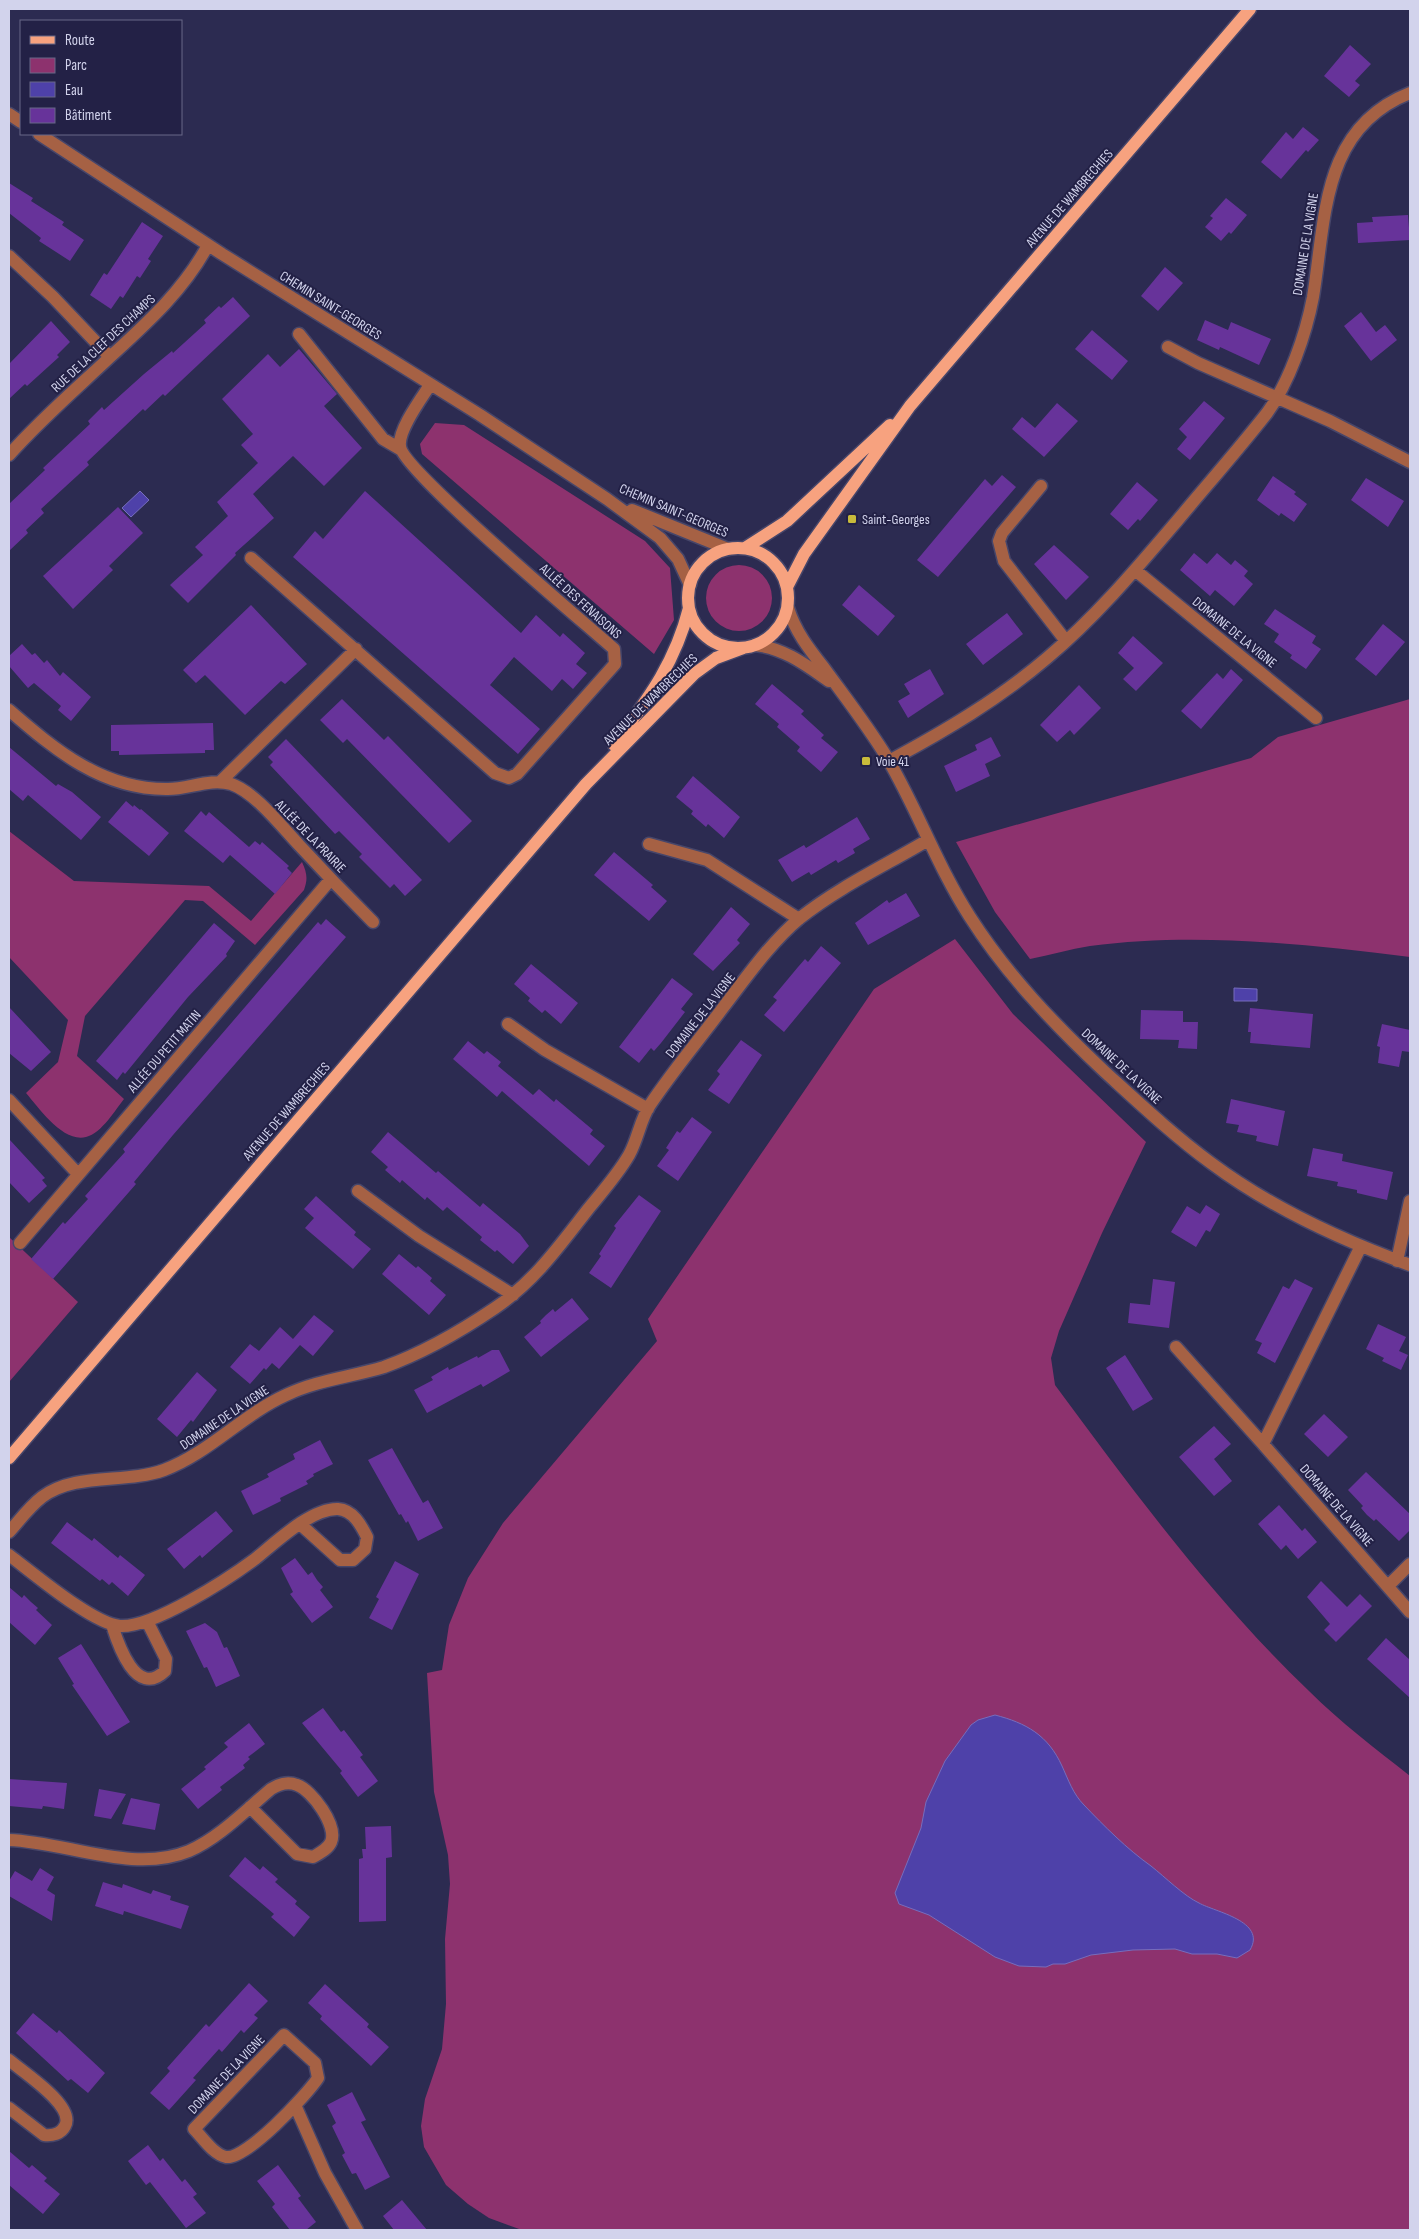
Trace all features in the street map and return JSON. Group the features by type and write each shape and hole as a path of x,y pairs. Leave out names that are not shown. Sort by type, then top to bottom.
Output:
{"main road":[{"name":"AVENUE DE WAMBRECHIES","path":"787,586 804,554 910,406 1250,9"},
{"name":"AVENUE DE WAMBRECHIES","path":"745,548 787,521 910,406"},
{"path":"745,548 758,552 775,563 787,586 788,608 776,631 749,647 724,646 708,638 696,624 689,607 690,585 695,572 715,554 728,549 745,548"},
{"name":"AVENUE DE WAMBRECHIES","path":"586,784 663,677 680,642 689,607"},
{"name":"AVENUE DE WAMBRECHIES","path":"9,1458 586,784 694,674 716,658 749,647"}],"street":[{"name":"DOMAINE DE LA VIGNE","path":"889,761 981,707 1034,669 1066,641 1135,570 1252,433 1278,398 1301,340 1311,307 1326,198 1341,157 1371,116 1395,99 1410,93"},
{"path":"9,114 20,121"},
{"name":"CHEMIN SAINT-GEORGES","path":"42,135 208,245 607,499 660,538 678,559 690,585"},
{"name":"RUE DE LA CLEF DES CHAMPS","path":"9,455 39,423 173,297 208,245"},
{"path":"9,256 47,291 110,357"},
{"path":"299,334 383,439 400,449 402,434 430,385"},
{"path":"1168,347 1330,421 1410,462"},
{"name":"ALLÉE DES FENAISONS","path":"252,558 495,773 509,778 517,774 615,664 614,649 446,501 400,449"},
{"path":"1041,486 1002,533 999,541 1011,572 1066,641"},
{"name":"CHEMIN SAINT-GEORGES","path":"607,499 650,519 728,549"},
{"name":"DOMAINE DE LA VIGNE","path":"1135,570 1316,718"},
{"name":"DOMAINE DE LA VIGNE","path":"788,608 799,634 889,761 964,907 997,957 1039,1006 1088,1056 1177,1137 1212,1164 1266,1199 1361,1246 1410,1265"},
{"name":"DOMAINE DE LA VIGNE","path":"749,647 774,648 785,653 839,688"},
{"path":"9,710 55,748 80,765 111,781 141,788 168,790 220,782 356,649"},
{"name":"ALLÉE DE LA PRAIRIE","path":"220,782 233,785 260,804 373,922"},
{"name":"DOMAINE DE LA VIGNE","path":"9,1532 42,1497 53,1491 75,1483 146,1476 176,1465 203,1450 248,1416 284,1395 314,1384 368,1371 404,1358 443,1339 513,1295 548,1261 621,1168 637,1139 648,1109 764,957 799,919 832,896 928,840"},
{"path":"649,844 707,860 799,919"},
{"name":"ALLÉE DU PETIT MATIN","path":"20,1243 331,879"},
{"path":"508,1024 545,1050 648,1109"},
{"path":"9,1100 78,1174"},
{"path":"358,1191 419,1236 513,1295"},
{"path":"1397,1260 1410,1201"},
{"path":"1263,1444 1361,1246"},
{"name":"DOMAINE DE LA VIGNE","path":"1176,1347 1410,1612"},
{"path":"9,1556 95,1616 112,1625 134,1625 147,1621 238,1571 300,1524 328,1510 347,1511 360,1524 367,1537 365,1549 353,1560 340,1560 300,1524"},
{"path":"1388,1586 1410,1564"},
{"path":"112,1625 120,1651 136,1674 142,1677 154,1677 165,1671 166,1659 147,1621"},
{"path":"9,1840 40,1843 135,1859 164,1859 202,1844 250,1807 280,1784 297,1784 311,1794 332,1826 332,1841 321,1853 314,1857 297,1854 250,1807"},
{"name":"DOMAINE DE LA VIGNE","path":"284,2035 318,2068 318,2078 295,2105 252,2147 238,2155 225,2156 218,2153 194,2129 284,2035"},
{"path":"9,2060 57,2100 66,2115 67,2122 58,2133 44,2135 9,2108"},
{"path":"295,2105 324,2172 358,2230"}],"green space":[{"path":"435,423 464,425 645,541 670,568 674,620 654,654 422,454 420,444"},
{"path":"745,565 763,574 770,585 772,598 770,611 763,622 752,629 733,631 715,622 708,611 706,592 715,574 726,567"},
{"path":"1410,699 1410,957 1250,941 1170,940 1090,946 1030,959 995,912 956,842 1251,758 1278,737"},
{"path":"9,831 74,881 209,886 251,921 302,862 306,873 304,890 255,945 203,901 185,900 85,1016 77,1056 124,1099 103,1126 92,1135 86,1137 69,1135 60,1130 26,1093 58,1062 68,1020 9,957"},
{"path":"955,939 1013,1014 1146,1142 1102,1233 1059,1331 1051,1358 1055,1385 1145,1505 1207,1582 1240,1619 1274,1656 1333,1714 1410,1776 1410,2230 522,2230 489,2218 468,2204 446,2185 424,2147 421,2126 425,2099 442,2049 446,2004 445,1939 450,1884 448,1855 434,1792 427,1673 442,1670 449,1625 468,1578 503,1523 657,1341 648,1319 874,989"},
{"path":"9,1237 78,1302 9,1382"}],"water":[{"path":"140,491 149,500 131,517 122,508"},
{"path":"1234,988 1257,989 1257,1001 1234,1001"},
{"path":"995,1715 1026,1726 1043,1738 1056,1755 1080,1801 1133,1852 1193,1900 1227,1914 1246,1925 1251,1932 1253,1940 1250,1950 1237,1958 1217,1954 1192,1954 1175,1949 1133,1950 1091,1955 1065,1964 1053,1964 1046,1967 1019,1966 995,1957 929,1915 899,1904 895,1893 921,1828 926,1802 945,1761 971,1725 978,1720"}],"building":[{"path":"1350,45 1371,64 1355,81 1360,85 1349,97 1324,76"},
{"path":"1303,127 1319,140 1308,152 1306,150 1281,179 1261,162 1286,132 1293,139"},
{"path":"9,183 33,198 31,201 64,222 62,225 84,240 70,261 39,241 41,238 9,213"},
{"path":"1226,198 1247,215 1231,234 1229,232 1221,241 1205,227 1213,218 1210,216"},
{"path":"1408,215 1410,240 1358,243 1357,223 1373,222 1372,217"},
{"path":"142,222 163,236 148,259 151,261 140,278 137,276 123,298 120,296 111,309 90,295 104,273 107,275"},
{"path":"1165,267 1183,283 1158,311 1141,296"},
{"path":"233,297 250,316 165,396 163,394 145,411 143,409 87,462 89,465 41,509 44,513 26,530 28,533 9,551 9,504 45,470 43,468 90,424 88,421 102,407 104,410 144,374 172,351 173,353 206,323 204,320 219,306 221,308"},
{"path":"1361,312 1376,332 1385,325 1397,340 1371,361 1344,326"},
{"path":"1205,320 1228,330 1231,322 1271,339 1259,365 1220,347 1219,350 1197,340"},
{"path":"51,321 70,342 57,355 59,357 27,386 25,384 9,399 9,364"},
{"path":"1092,330 1128,361 1112,380 1075,349"},
{"path":"299,349 337,394 324,406 362,448 324,486 293,456 253,494 274,518 235,553 236,555 188,603 170,585 203,555 195,547 228,516 217,502 258,463 241,445 253,434 222,399 268,354 280,367"},
{"path":"1204,401 1225,418 1190,460 1177,449 1187,437 1179,429"},
{"path":"1057,403 1078,421 1044,457 1012,429 1022,417 1035,428"},
{"path":"1002,475 1016,487 938,577 917,560 985,479 992,486"},
{"path":"1273,476 1296,492 1294,494 1307,504 1294,522 1281,513 1279,516 1257,500"},
{"path":"1366,478 1404,501 1388,527 1351,500"},
{"path":"1137,482 1158,500 1140,521 1138,519 1128,530 1110,514"},
{"path":"365,491 521,633 536,615 560,637 563,633 585,653 576,664 587,673 573,689 562,679 552,691 514,657 490,685 540,729 518,754 293,557 315,531 323,539"},
{"path":"118,507 143,533 109,566 113,570 73,609 43,576"},
{"path":"1054,545 1089,577 1066,600 1034,564"},
{"path":"1194,553 1207,564 1217,553 1231,565 1235,560 1248,571 1244,576 1253,584 1234,606 1215,590 1210,596 1180,570"},
{"path":"859,585 895,616 878,636 842,605"},
{"path":"251,605 307,664 285,684 281,681 245,715 205,675 196,683 183,670"},
{"path":"1275,609 1316,636 1312,643 1321,649 1306,669 1290,658 1292,655 1274,642 1279,634 1264,624"},
{"path":"1007,613 1023,634 983,665 966,644"},
{"path":"1383,624 1405,642 1376,676 1355,659"},
{"path":"1133,636 1163,663 1136,691 1123,679 1134,668 1118,653"},
{"path":"22,644 32,655 35,653 44,663 47,660 60,676 63,672 91,697 71,721 58,710 61,706 34,683 28,688 9,666 9,656"},
{"path":"930,669 944,694 908,718 898,701 910,694 904,684"},
{"path":"1231,669 1243,680 1201,729 1181,711 1217,673 1223,679"},
{"path":"772,684 804,711 801,714 824,735 821,738 838,752 821,772 797,751 800,747 777,727 779,724 755,704"},
{"path":"1079,685 1101,708 1074,735 1070,730 1057,742 1040,725"},
{"path":"342,699 384,740 388,736 472,821 449,843 347,739 343,743 320,720"},
{"path":"213,723 214,750 205,750 205,753 119,755 119,751 111,751 111,725"},
{"path":"991,737 1001,756 985,764 990,776 956,792 944,766 977,750 975,745"},
{"path":"286,739 422,880 405,896 394,884 390,888 359,857 362,854 339,831 335,834 270,765 273,762 268,757"},
{"path":"9,747 56,786 58,784 72,792 101,817 81,840 28,795 23,801 9,789"},
{"path":"693,776 740,817 724,838 708,824 706,827 691,814 693,811 676,797"},
{"path":"126,801 133,807 134,805 141,809 169,833 149,856 108,822"},
{"path":"201,811 206,816 209,812 249,847 255,841 260,845 262,842 289,866 287,868 292,873 275,894 230,855 223,863 184,831"},
{"path":"857,817 870,839 853,849 855,853 838,863 836,860 811,875 809,872 792,882 778,860 804,845 806,848"},
{"path":"614,852 653,885 651,887 667,901 649,921 594,875"},
{"path":"906,893 920,916 868,945 855,923 887,900 889,903"},
{"path":"731,907 750,924 737,940 740,943 713,971 693,954"},
{"path":"326,919 346,937 173,1135 134,1182 136,1184 53,1279 31,1259 63,1222 65,1224 88,1199 85,1196 125,1152 123,1149 318,922 321,925"},
{"path":"214,923 235,941 226,954 227,956 188,997 125,1074 123,1072 117,1080 96,1061"},
{"path":"821,946 841,963 784,1032 764,1015 777,1000 773,997 805,959 808,962"},
{"path":"531,964 578,1003 561,1024 545,1010 542,1013 528,1001 530,998 514,984"},
{"path":"672,978 693,994 681,1009 685,1012 661,1043 654,1051 651,1048 639,1063 619,1047"},
{"path":"9,1007 51,1052 31,1071 9,1053"},
{"path":"1250,1008 1313,1014 1310,1048 1250,1043 1251,1032 1248,1032"},
{"path":"1141,1010 1183,1011 1183,1022 1198,1022 1197,1049 1178,1048 1179,1040 1140,1039"},
{"path":"1382,1024 1410,1030 1410,1052 1402,1051 1399,1067 1378,1063 1380,1047 1377,1046"},
{"path":"741,1040 762,1055 729,1104 708,1090 720,1074 717,1071"},
{"path":"468,1041 484,1054 487,1051 501,1062 498,1066 533,1095 539,1089 554,1102 556,1099 593,1130 590,1134 605,1146 589,1166 502,1091 497,1097 453,1059"},
{"path":"1231,1099 1285,1111 1278,1146 1256,1141 1257,1136 1237,1132 1239,1125 1226,1123"},
{"path":"692,1117 712,1132 678,1181 657,1166 669,1150 666,1148 677,1131 680,1133"},
{"path":"388,1132 480,1207 483,1203 520,1234 529,1246 513,1264 497,1250 495,1252 480,1240 482,1237 447,1207 443,1211 427,1197 425,1200 402,1180 400,1183 385,1170 388,1167 371,1152"},
{"path":"9,1139 45,1178 42,1180 47,1186 29,1203 9,1182"},
{"path":"1313,1148 1343,1154 1342,1161 1393,1172 1387,1200 1357,1193 1357,1190 1337,1186 1338,1182 1307,1176"},
{"path":"639,1195 661,1211 611,1288 589,1273 601,1256 599,1254 616,1228 614,1226"},
{"path":"316,1196 356,1232 354,1235 371,1249 353,1269 305,1228 314,1218 304,1209"},
{"path":"1206,1205 1220,1214 1210,1232 1206,1230 1196,1247 1171,1232 1187,1206 1200,1214"},
{"path":"399,1254 432,1278 430,1281 446,1295 429,1315 382,1274"},
{"path":"1153,1279 1175,1282 1169,1328 1128,1323 1130,1303 1150,1305"},
{"path":"1295,1279 1313,1288 1275,1363 1257,1353 1262,1343 1255,1340 1283,1286 1289,1289"},
{"path":"572,1298 589,1319 541,1357 524,1337 541,1323 540,1321 553,1309 555,1312"},
{"path":"314,1315 334,1331 313,1356 300,1345 279,1369 272,1363 266,1370 264,1368 250,1384 230,1367 250,1344 259,1351 280,1327 293,1339"},
{"path":"1378,1324 1406,1337 1399,1351 1408,1355 1401,1370 1382,1361 1384,1358 1366,1349"},
{"path":"492,1350 499,1350 510,1371 483,1387 481,1384 427,1413 414,1390 433,1380 431,1377 448,1367 449,1370"},
{"path":"1125,1355 1153,1399 1133,1411 1106,1368"},
{"path":"197,1372 217,1390 193,1422 191,1420 177,1437 157,1419"},
{"path":"1324,1414 1348,1437 1328,1457 1304,1434"},
{"path":"1214,1426 1231,1444 1214,1459 1232,1481 1214,1496 1179,1457"},
{"path":"320,1440 333,1464 313,1474 314,1476 306,1481 308,1484 280,1498 281,1501 253,1515 241,1491 269,1477 267,1474 295,1459 293,1454"},
{"path":"392,1448 423,1503 428,1500 443,1528 418,1541 408,1521 406,1523 401,1514 399,1515 368,1460"},
{"path":"1366,1472 1410,1514 1410,1530 1399,1541 1376,1519 1374,1521 1367,1515 1361,1508 1363,1506 1348,1490"},
{"path":"1279,1505 1302,1531 1305,1528 1317,1542 1298,1559 1286,1545 1281,1550 1258,1524"},
{"path":"216,1511 233,1531 202,1558 200,1555 184,1569 167,1549"},
{"path":"67,1522 92,1541 94,1538 118,1558 120,1555 145,1575 128,1596 112,1582 109,1585 102,1579 100,1581 51,1543"},
{"path":"295,1558 308,1575 312,1572 323,1587 320,1590 333,1607 312,1623 290,1594 293,1592 281,1568"},
{"path":"395,1561 419,1574 392,1630 369,1618 379,1599 376,1597"},
{"path":"1321,1581 1347,1607 1360,1594 1372,1606 1336,1642 1324,1630 1330,1624 1307,1597"},
{"path":"9,1587 22,1598 24,1595 52,1625 35,1645 9,1622"},
{"path":"205,1623 217,1632 224,1648 227,1647 240,1676 216,1687 207,1667 204,1668 186,1631"},
{"path":"1386,1638 1410,1660 1410,1698 1367,1659"},
{"path":"81,1644 130,1722 107,1736 72,1685 74,1684 58,1658"},
{"path":"323,1708 341,1732 344,1730 363,1755 360,1757 378,1781 358,1797 340,1773 342,1771 302,1723"},
{"path":"249,1723 265,1744 248,1757 250,1759 243,1765 245,1768 220,1787 222,1790 198,1809 181,1789 206,1769 204,1767 228,1747 224,1743"},
{"path":"9,1779 67,1783 64,1809 43,1806 42,1809 9,1806"},
{"path":"99,1789 126,1794 111,1819 94,1816"},
{"path":"131,1798 160,1804 155,1830 122,1824"},
{"path":"391,1826 392,1857 386,1858 386,1921 359,1922 359,1859 363,1858 362,1849 366,1849 365,1827"},
{"path":"245,1857 260,1870 263,1866 278,1879 275,1882 297,1901 295,1904 310,1917 294,1937 271,1917 274,1914 229,1876"},
{"path":"40,1868 54,1877 47,1890 55,1895 52,1921 9,1896 9,1881 15,1871 32,1881"},
{"path":"103,1882 122,1888 123,1884 151,1894 153,1890 171,1896 170,1900 189,1906 181,1929 124,1911 123,1915 95,1906"},
{"path":"249,1983 268,2001 254,2015 258,2018 244,2033 241,2030 222,2052 219,2049 193,2078 196,2080 169,2110 150,2093 170,2071 167,2068 206,2024 209,2027"},
{"path":"325,1984 369,2024 367,2027 389,2047 371,2066 320,2019 322,2016 308,2003"},
{"path":"33,2013 57,2033 59,2030 105,2073 88,2093 71,2079 68,2081 16,2033"},
{"path":"352,2092 366,2120 361,2122 390,2177 365,2190 356,2173 352,2174 342,2155 345,2153 332,2126 336,2123 327,2105"},
{"path":"148,2145 160,2161 163,2158 182,2182 185,2179 197,2194 193,2197 206,2213 186,2228 150,2182 146,2185 128,2161"},
{"path":"9,2151 29,2168 32,2165 47,2178 44,2181 60,2194 43,2214 9,2185"},
{"path":"278,2165 301,2196 298,2198 316,2222 306,2230 290,2230 272,2207 275,2204 257,2181"},
{"path":"402,2200 427,2230 394,2230 383,2216"}],"place":[{"name":"Saint-Georges","path":"852,519"},
{"name":"Voie 41","path":"866,761"}]}
